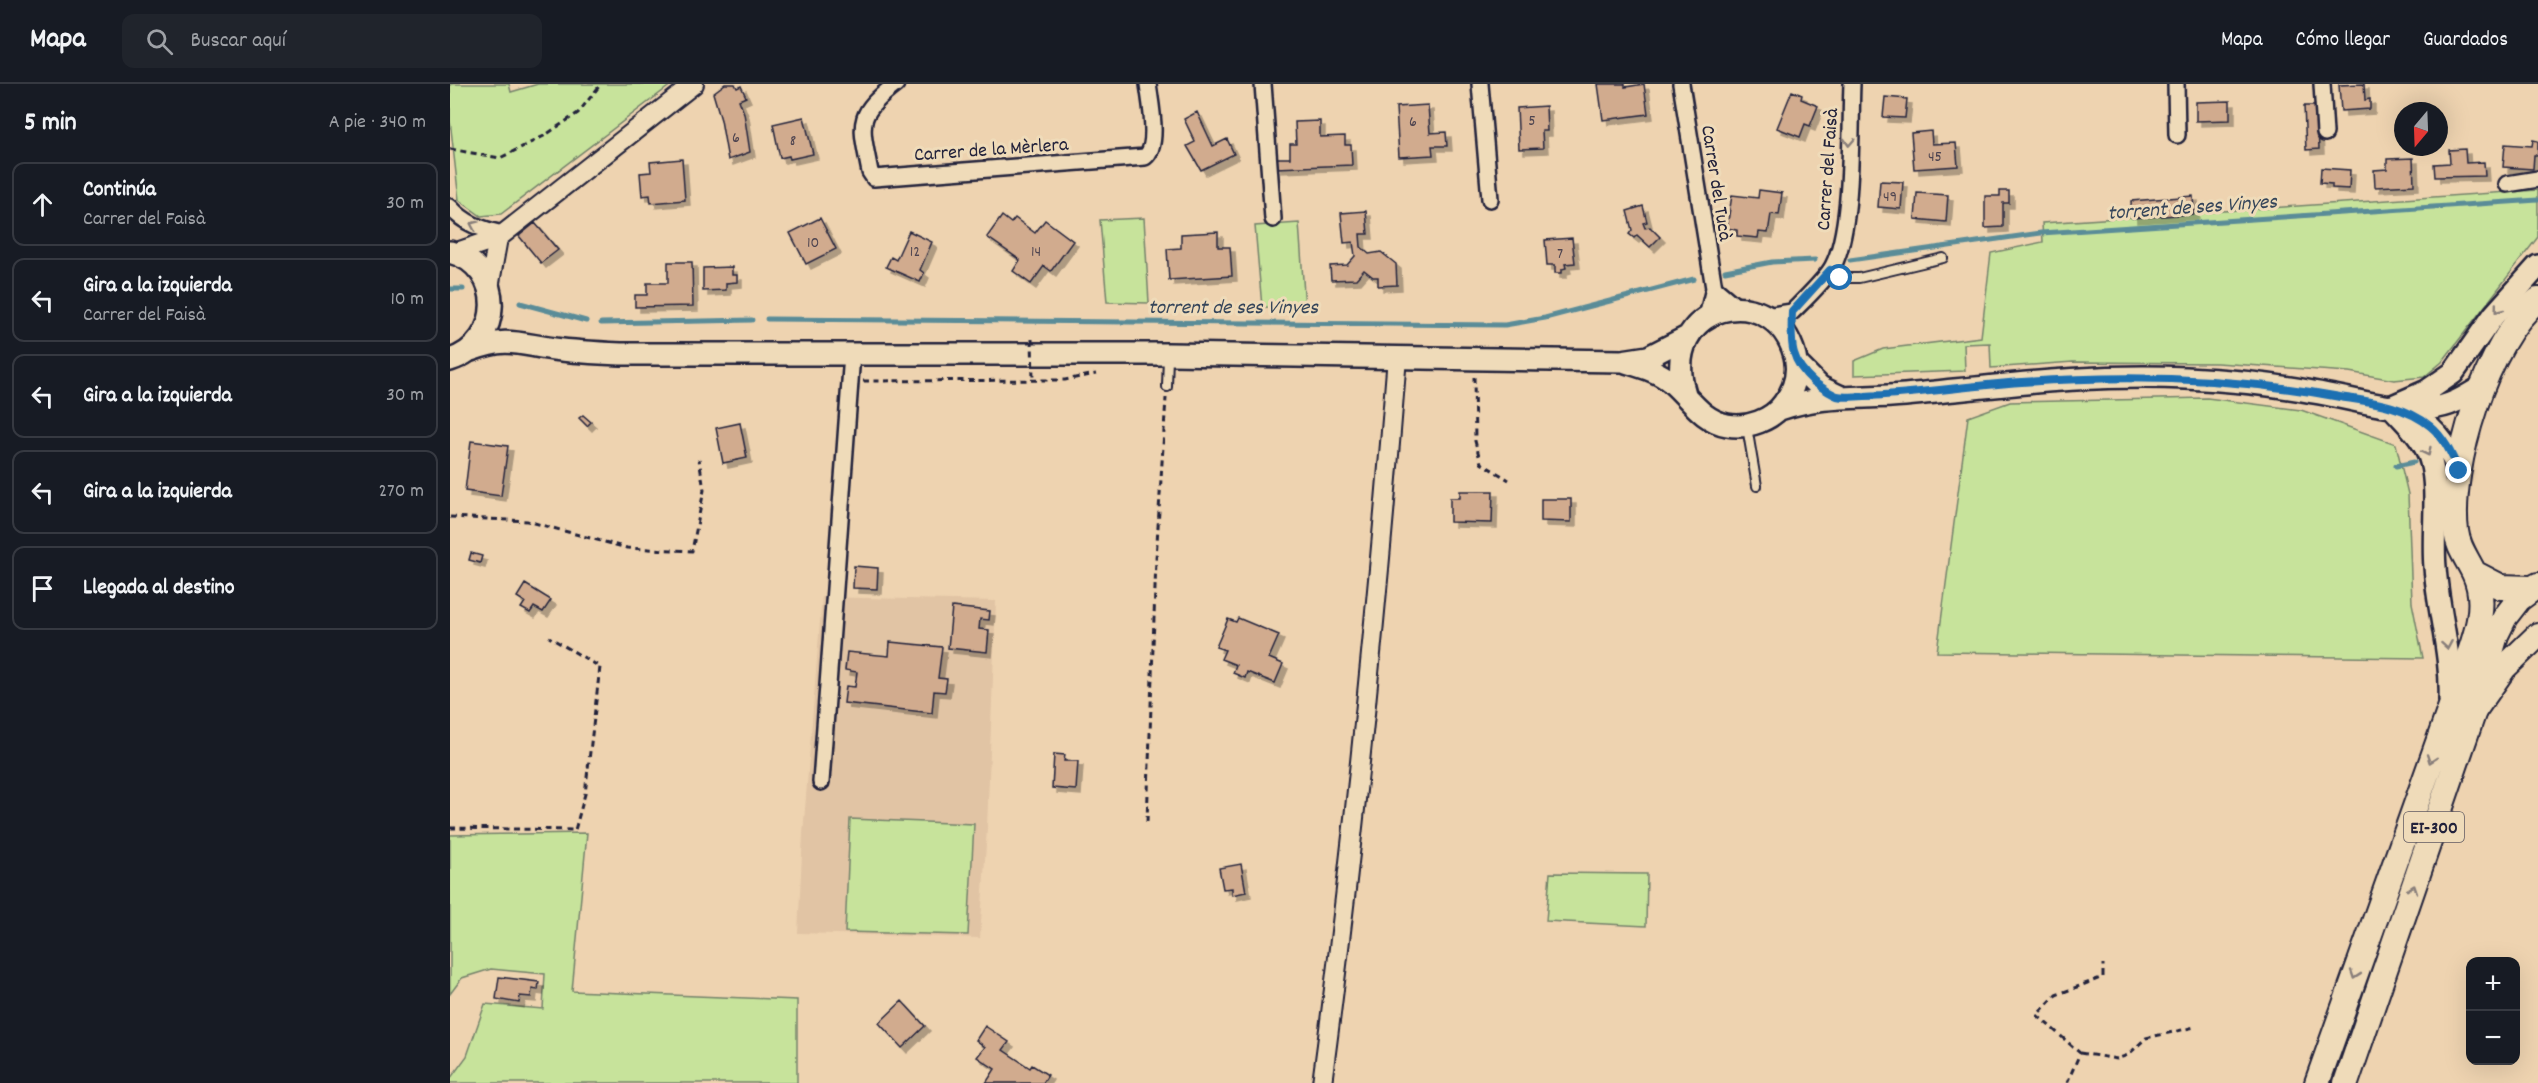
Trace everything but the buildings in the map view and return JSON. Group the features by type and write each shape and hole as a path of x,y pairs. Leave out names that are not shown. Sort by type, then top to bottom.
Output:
{"main road":[{"path":"452,253 475,266 508,324 528,343"},
{"path":"2391,406 2427,392 2453,373 2494,315 2538,266"},
{"path":"471,350 488,328 490,294"},
{"name":"EI-300","path":"2317,1083 2479,620 2480,593 2474,573 2459,546 2456,531 2459,471 2469,429 2483,386 2502,344 2526,310 2538,300"},
{"path":"450,360 471,350 500,341 621,354 1168,354 1622,361 1648,357 1687,337 1707,317 1720,311 1739,309 1765,316 1780,327 1794,353 1820,387 1839,396"},
{"path":"1685,394 1679,375 1680,355 1687,337"},
{"path":"1622,361 1659,374 1685,394 1696,409 1711,420 1728,426 1747,426 1765,420 1780,409 1790,395 1795,380 1794,353"},
{"path":"1780,409 1816,398 1903,395 2107,377 2186,378 2311,391 2414,409 2440,407 2466,397 2483,386"},
{"path":"2391,406 2413,415 2430,426 2441,437 2459,471"},
{"path":"2391,406 2416,434 2431,461 2434,479 2435,570 2451,676 2450,704"},
{"name":"EI-300","path":"2474,573 2501,587 2535,586"},
{"name":"EI-300","path":"2346,1083 2474,711 2496,634 2505,617 2535,586"},
{"name":"EI-300","path":"2474,711 2504,668 2538,635"}],"street":[{"path":"452,253 501,236 694,84"},
{"name":"Carrer de la Mèrlera","path":"896,84 873,104 865,115 862,126 870,172 874,178 1145,157 1150,153 1153,140 1148,84"},
{"path":"1263,84 1273,219"},
{"path":"1480,84 1490,199"},
{"name":"Carrer del Tucà","path":"1681,84 1714,288 1707,317"},
{"name":"Carrer del Faisà","path":"1792,312 1830,270 1840,248 1846,225 1852,84"},
{"path":"2176,84 2177,135"},
{"path":"2322,84 2325,133"},
{"path":"2507,184 2538,179"},
{"path":"450,207 458,216 475,227 501,236"},
{"path":"490,294 501,236"},
{"path":"1714,288 1739,309"},
{"path":"1765,316 1792,312 1794,353"},
{"path":"821,782 852,354"},
{"path":"1322,1083 1347,894 1397,357"}],"lane":[{"path":"1830,270 1840,278 1859,278 1943,258"},
{"path":"1167,387 1168,354"},
{"path":"1747,426 1757,486"}],"path":[{"path":"450,149 500,158 544,136 578,113 602,84"},
{"path":"1032,339 1033,380"},
{"path":"1473,357 1475,441 1481,463 1509,480"},
{"path":"862,381 1065,380"},
{"path":"1147,822 1156,559 1167,387"},
{"path":"450,517 527,521 627,548 692,551 704,490 699,459"},
{"path":"450,828 575,830 585,794 600,667 549,637"},
{"path":"2103,964 2103,977 2056,995 2037,1015 2080,1053 2118,1059 2128,1055 2146,1038 2195,1027"},
{"path":"2067,1083 2080,1053"}],"shaded area":[{"path":"822,597 996,601 980,938 798,933 803,834"}],"green space":[{"path":"450,84 509,84 511,92 538,84 672,84 501,214 481,216 459,200 450,120"},
{"path":"2538,190 2538,237 2442,362 2424,377 2394,380 2349,372 2217,363 2073,362 1991,368 1990,343 1964,344 1965,371 1854,375 1854,361 1883,349 1981,337 1991,253 2043,242 2042,223"},
{"path":"1144,218 1149,303 1107,302 1100,220"},
{"path":"1299,223 1305,308 1262,307 1255,226"},
{"path":"2207,398 2301,410 2396,444 2408,494 2412,603 2423,658 1937,652 1968,417 2010,402"},
{"path":"850,819 974,824 968,935 845,932"},
{"path":"587,833 572,991 797,1000 797,1083 450,1083 450,1079 467,1056 485,1004 543,1009 545,974 491,969 462,978 450,994 450,835"},
{"path":"1550,873 1647,874 1646,926 1546,921"}],"waterway":[{"name":"torrent de ses Vinyes","path":"1850,260 2041,233 2538,200"},
{"name":"torrent de ses Vinyes","path":"1725,271 1772,262 1815,260"},
{"name":"torrent de ses Vinyes","path":"767,319 1505,325 1545,318 1694,279"},
{"name":"torrent de ses Vinyes","path":"450,289 463,289"},
{"name":"torrent de ses Vinyes","path":"520,303 586,321"},
{"name":"torrent de ses Vinyes","path":"601,323 752,320"},
{"path":"2396,466 2414,462"}],"route":[{"path":"1840,278 1830,270 1792,312 1791,344 1796,363 1806,375 1820,387 1839,396 1903,395 2032,381 2107,377 2186,378 2256,384 2311,391 2391,406 2413,415 2430,426 2441,437 2459,471"}]}
